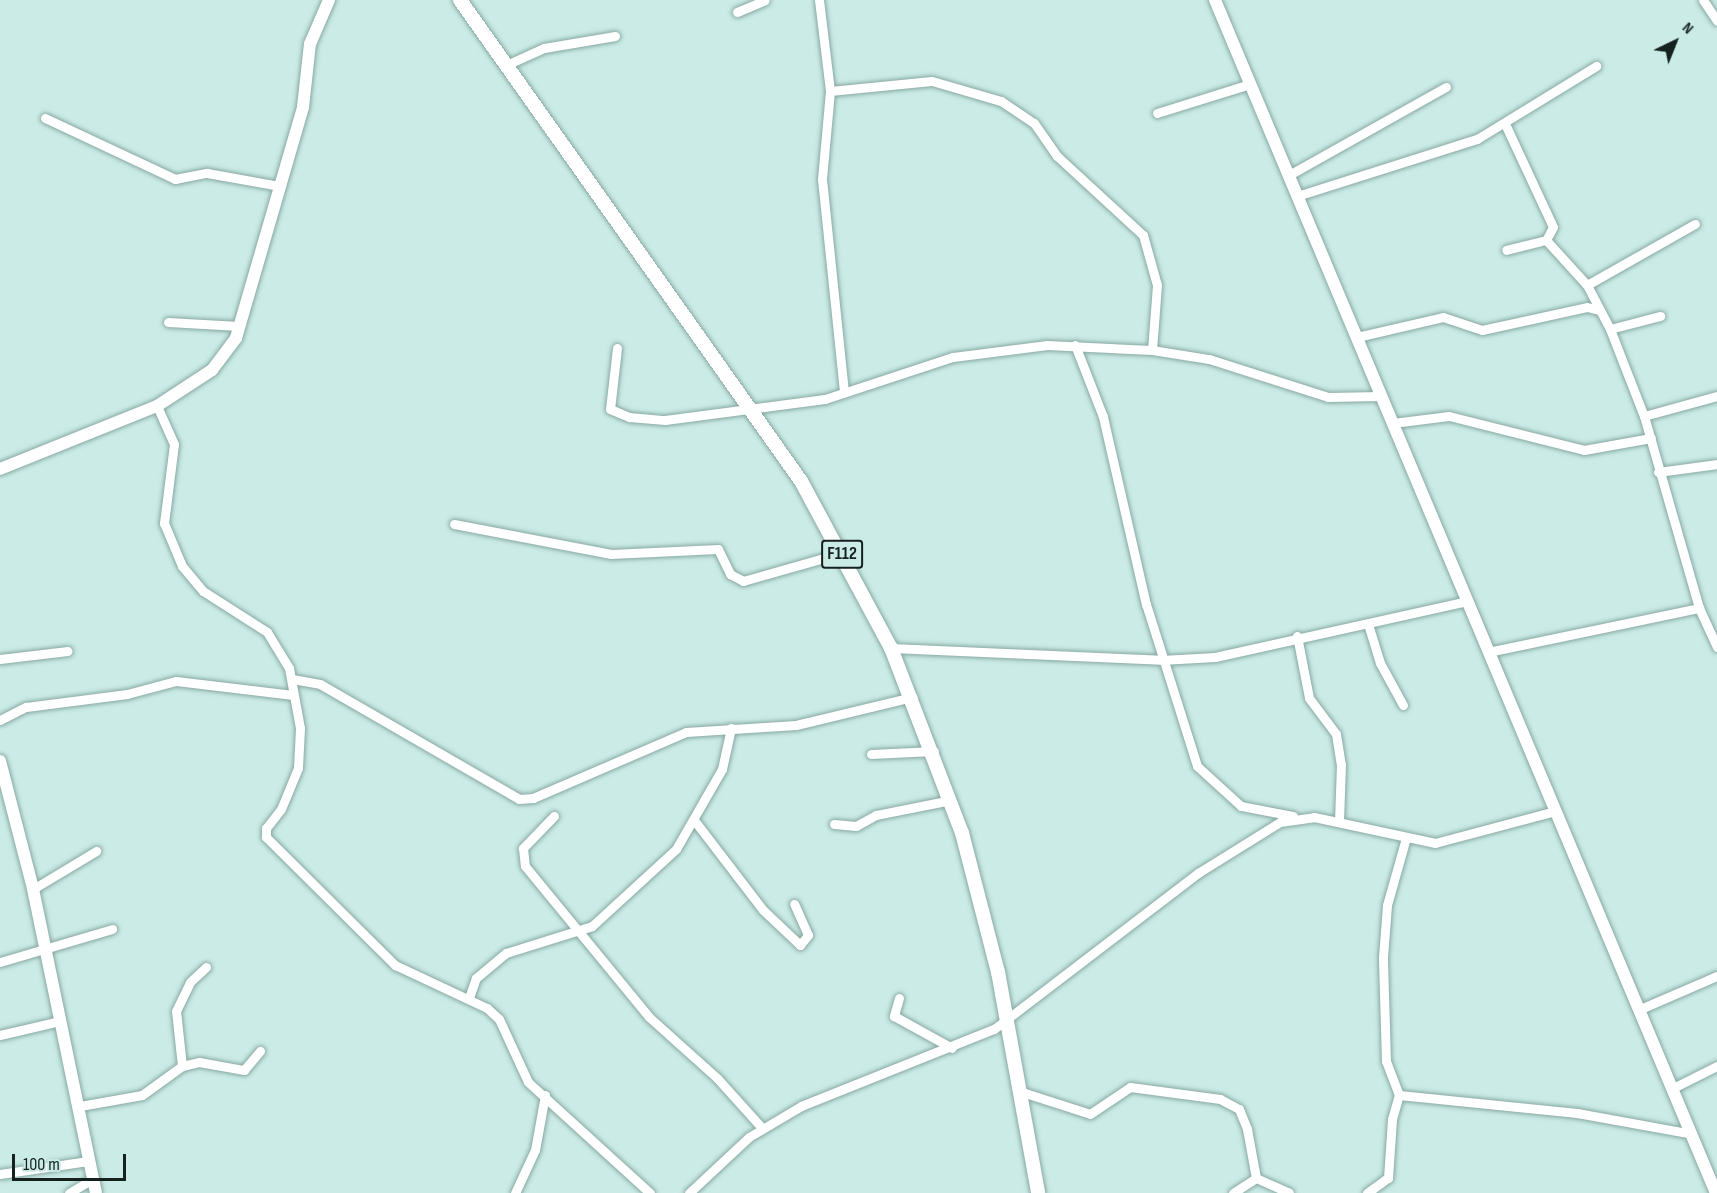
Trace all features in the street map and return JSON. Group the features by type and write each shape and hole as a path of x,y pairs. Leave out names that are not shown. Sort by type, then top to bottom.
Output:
{"main road":[{"path":"0,469 157,406 212,370 239,326 303,107 310,44 329,0"},
{"name":"F112","path":"460,0 504,66 754,411 841,553 891,648 913,697 951,800 1007,1019 1022,1092 1038,1193"},
{"path":"1215,0 1716,1193"},
{"path":"1,768 33,889 80,1106 88,1161 96,1193"}],"street":[{"path":"737,12 765,0"},
{"path":"819,0 830,91 822,179 844,391"},
{"path":"1703,0 1717,21"},
{"path":"504,66 544,48 615,36"},
{"path":"1297,196 1389,170 1506,126 1596,66"},
{"path":"830,91 932,81 1001,101 1035,123 1057,156 1143,235 1157,285 1152,351"},
{"path":"1157,113 1250,84"},
{"path":"1289,175 1446,87"},
{"path":"45,118 175,179 207,173 279,186"},
{"path":"1506,126 1550,211 1553,227 1546,240 1506,250"},
{"path":"1587,285 1695,224"},
{"path":"1546,240 1587,285 1610,329 1644,416 1658,472 1699,608 1717,648"},
{"path":"1357,336 1443,317 1482,330 1587,307 1599,310"},
{"path":"1610,329 1660,316"},
{"path":"168,322 239,326"},
{"path":"617,348 610,400 615,413 673,420 754,411 844,391 987,349 1075,345 1152,351 1218,362 1328,397 1381,396"},
{"path":"1075,345 1111,444 1161,660 1185,713 1199,770 1241,806 1299,818 1339,821 1435,843 1555,811"},
{"path":"1644,416 1717,396"},
{"path":"157,406 174,444 162,510 169,540 203,591 252,620 276,643 291,679 300,728 298,768 281,809 266,828 266,837 395,964 470,995 499,1019 518,1069 650,1193"},
{"path":"1393,423 1449,416 1584,450 1651,438"},
{"path":"1658,472 1717,464"},
{"path":"454,524 611,554 718,549 730,574 743,581 841,553"},
{"path":"891,648 1161,660 1215,657 1297,636 1368,624 1467,601"},
{"path":"1488,652 1699,608"},
{"path":"1368,624 1380,663 1403,705"},
{"path":"1297,636 1309,698 1336,734 1341,764 1339,821"},
{"path":"0,659 68,651"},
{"path":"291,679 320,684 519,799 533,798 686,732 796,725 913,697"},
{"path":"0,720 26,707 127,694 176,681 293,695"},
{"path":"470,995 476,978 506,953 580,933 676,849 723,769 731,728"},
{"path":"871,754 934,751"},
{"path":"834,824 856,826 876,815 951,800"},
{"path":"554,816 523,848 521,859 649,1017 717,1078 762,1128"},
{"path":"689,1193 762,1128 801,1106 952,1048 1007,1019 1198,873 1250,837 1299,818"},
{"path":"694,820 763,910 800,945 808,935 794,904"},
{"path":"1367,1193 1388,1178 1392,1119 1400,1095 1386,1061 1383,957 1387,905 1406,838"},
{"path":"33,889 96,851"},
{"path":"0,962 44,945 112,929"},
{"path":"182,1066 176,1011 190,982 206,967"},
{"path":"1638,1010 1717,976"},
{"path":"899,998 897,1019 952,1048"},
{"path":"0,1035 60,1021"},
{"path":"80,1106 142,1095 182,1066 199,1062 244,1070 260,1051"},
{"path":"1673,1088 1717,1066"},
{"path":"1022,1092 1090,1114 1130,1087 1220,1098 1239,1109 1247,1129 1256,1178"},
{"path":"515,1193 535,1150 545,1095"},
{"path":"1400,1095 1521,1106 1692,1134"},
{"path":"0,1174 88,1161"},
{"path":"1233,1193 1256,1178"},
{"path":"1256,1178 1289,1193"},
{"path":"69,1193 92,1179"}]}
